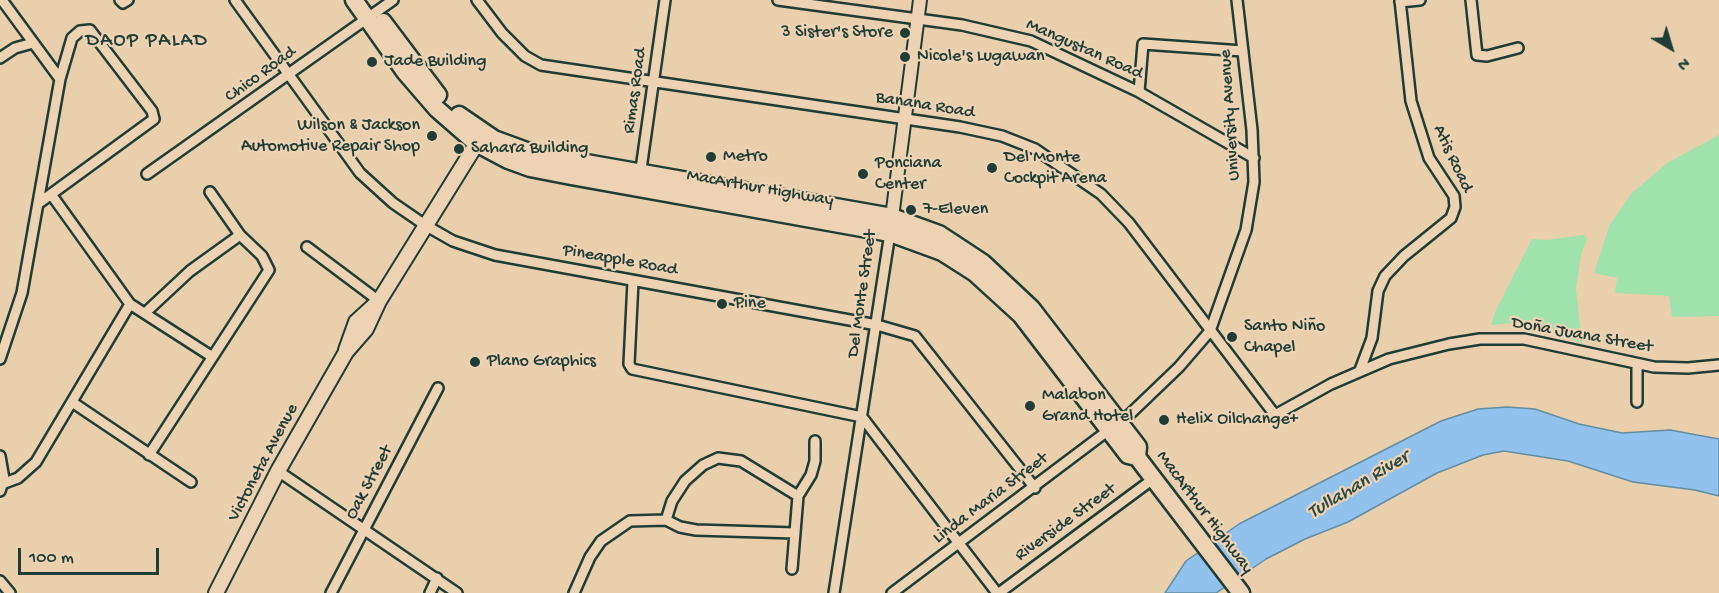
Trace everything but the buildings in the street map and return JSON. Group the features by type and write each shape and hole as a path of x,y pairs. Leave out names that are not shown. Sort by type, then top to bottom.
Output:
{"highway":[{"name":"MacArthur Highway","path":"354,0 371,10 431,87 479,138 640,180 891,225 949,240 983,263 1014,289 1114,426 1128,455 1137,457 1239,591"}],"main road":[{"name":"Victoneta Avenue","path":"216,593 278,471 346,352 366,329 379,301 479,138"}],"street":[{"path":"2,0 60,79"},
{"name":"Pineapple Road","path":"235,0 360,173 393,203 425,225 472,249 877,325 915,336 1035,488"},
{"name":"Chico Road","path":"147,174 289,75 371,10 393,0"},
{"name":"Banana Road","path":"477,0 501,33 525,56 541,65 960,127 1002,136 1035,149 1101,194 1129,223 1275,415"},
{"name":"Rimas Road","path":"640,180 665,0"},
{"name":"Mangustan Road","path":"778,0 988,30 1031,41 1139,92 1254,158"},
{"name":"Del Monte Street","path":"834,593 907,119 920,0"},
{"name":"University Avenue","path":"1114,426 1179,367 1210,331 1246,230 1252,202 1254,158 1237,0"},
{"path":"1400,1 1420,0"},
{"path":"1471,0 1477,55 1487,56 1518,48"},
{"name":"Atis Road","path":"1360,370 1372,338 1378,291 1385,276 1404,256 1451,218 1455,207 1454,196 1429,158 1411,101 1400,1"},
{"path":"0,359 22,293 60,79 72,38 80,31 90,30 152,111 154,119 39,203"},
{"path":"0,58 15,48 33,43"},
{"path":"1139,92 1142,46 1146,43 1243,51"},
{"path":"149,455 190,394 211,356 269,270 262,256 240,235 210,192"},
{"path":"51,194 130,304 211,356"},
{"path":"145,313 190,271 240,235"},
{"path":"307,247 379,301"},
{"path":"633,280 629,364 632,369 862,417 998,593"},
{"path":"1,488 18,478 36,462 130,304"},
{"name":"Doña Juana Street","path":"1275,415 1360,370 1399,356 1449,344 1510,337 1637,364 1677,368 1719,365"},
{"path":"1637,364 1637,402"},
{"name":"Oak Street","path":"331,593 438,388"},
{"path":"72,402 191,482"},
{"name":"Linda Maria Street","path":"892,593 1035,488 1114,426"},
{"path":"792,569 798,496 811,475 815,460 815,441"},
{"path":"0,456 3,464 1,488"},
{"path":"666,520 672,501 685,481 703,465 718,458 741,461 798,496"},
{"path":"278,471 457,593"},
{"name":"Riverside Street","path":"998,593 1153,479"},
{"path":"577,592 590,557 601,541 630,521 666,520 680,527 696,530 795,533"},
{"path":"430,593 437,578"},
{"path":"0,581 10,593"}],"green space":[{"path":"1719,135 1719,316 1672,317 1669,296 1615,293 1617,278 1594,273 1610,224 1632,193 1667,163"},
{"path":"1584,235 1587,239 1581,255 1576,288 1582,343 1516,323 1491,325 1496,310 1532,239 1547,240"}],"water":[{"name":"Tullahan River","path":"1507,407 1535,409 1579,424 1622,433 1670,430 1719,439 1719,496 1695,490 1633,482 1568,461 1504,451 1483,455 1437,473 1348,522 1305,539 1266,559 1216,593 1165,593 1186,561 1239,524 1441,421 1478,409"}],"place":[{"name":"3 Sister's Store","path":"905,33"},
{"name":"Nicole's Lugawan","path":"905,57"},
{"name":"Jade Building","path":"372,62"},
{"name":"Wilson & Jackson Automotive Repair Shop","path":"432,136"},
{"name":"Sahara Building","path":"459,149"},
{"name":"Metro","path":"711,157"},
{"name":"Del Monte Cockpit Arena","path":"992,168"},
{"name":"Ponciana Center","path":"863,174"},
{"name":"7-Eleven","path":"911,210"},
{"name":"Pine","path":"722,304"},
{"name":"Santo Niño Chapel","path":"1232,337"},
{"name":"Plano Graphics","path":"475,362"},
{"name":"Malabon Grand Hotel","path":"1030,406"},
{"name":"Helix Oilchange+","path":"1164,420"}],"district":[{"name":"DAOP PALAD","path":"147,42"}]}
